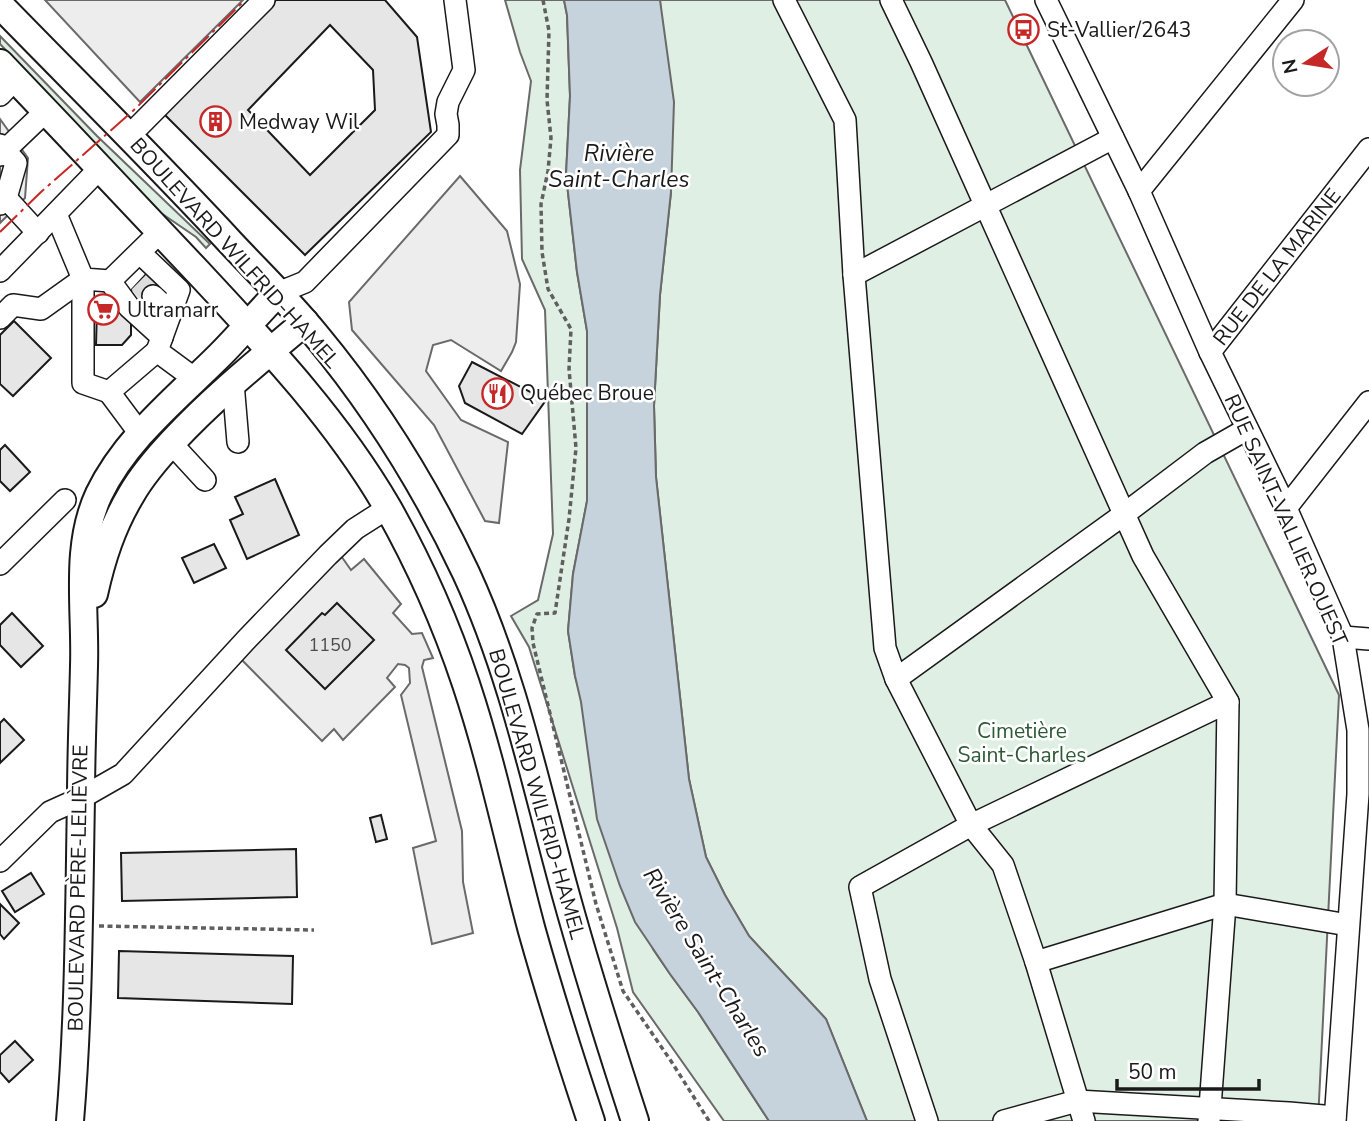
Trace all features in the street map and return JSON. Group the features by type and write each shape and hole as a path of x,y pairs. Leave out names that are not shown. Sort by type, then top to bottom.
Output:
{"main road":[{"name":"BOULEVARD WILFRID-HAMEL","path":"0,5 305,322 367,402 405,459 466,573 488,626 520,718 573,926 635,1121"},
{"name":"BOULEVARD WILFRID-HAMEL","path":"5,79 46,111 271,351 319,408 388,508 420,572 466,684 532,930 565,1044 591,1121"},
{"name":"BOULEVARD PÈRE-LELIÈVRE","path":"69,1121 79,925 85,655 83,556 88,521 99,493 117,462 159,414 278,293"},
{"name":"BOULEVARD PÈRE-LELIÈVRE","path":"85,655 102,559 137,485 171,443 233,383 305,322"}],"street":[{"path":"128,136 264,0"},
{"path":"278,293 305,282 448,135 448,102 464,70 455,0"},
{"path":"784,0 845,120 853,275 885,648 896,679 971,825 1003,865 1036,962 1081,1111"},
{"path":"891,0 1123,515 1143,556 1228,702 1225,904 1209,1115"},
{"name":"RUE SAINT-VALLIER OUEST","path":"1046,0 1139,191 1210,352 1286,508 1343,637 1358,730 1358,794 1335,1119"},
{"path":"1139,191 1293,0"},
{"path":"38,233 3,201 16,163 2,150 46,111"},
{"path":"853,275 1113,138"},
{"name":"RUE DE LA MARINE","path":"1210,352 1369,149"},
{"path":"0,271 100,168"},
{"path":"56,214 83,279 83,383 109,392 141,435"},
{"path":"160,232 140,253 131,282 129,307 159,344 195,379"},
{"path":"109,392 159,344 179,290 140,253"},
{"path":"0,318 13,305 41,309 83,279 131,282 171,313"},
{"path":"233,383 238,442"},
{"path":"1286,508 1369,402"},
{"path":"896,679 1205,453 1247,429"},
{"path":"171,443 205,480"},
{"path":"0,564 65,500"},
{"path":"0,861 50,812 123,774 328,555 355,529 388,508"},
{"path":"1343,637 1369,639"},
{"path":"927,1121 880,979 860,887 971,825 1228,702"},
{"path":"1036,962 1225,904 1348,925"},
{"path":"1004,1121 1081,1111 1335,1119"}],"path":[{"path":"543,0 549,31 547,100 551,138 541,204 542,252 548,289 571,329 569,369 576,448 555,614 537,614 533,643 596,905 622,991 709,1121"},
{"path":"79,925 314,930"}],"green space":[{"path":"505,0 564,0 567,15 570,96 566,175 587,331 587,501 573,574 568,631 575,676 653,949 769,1121 724,1121 633,992 617,928 529,647 511,616 538,600 553,534 545,310 522,259 520,170 531,81"},
{"name":"Cimetière Saint-Charles","path":"660,0 1005,0 1339,695 1318,1121 867,1121 826,1019 749,936 706,857 689,779 656,477 654,406 660,295 671,192"},
{"path":"0,36 97,136 210,244 206,248 196,237 161,213 0,44"}],"shaded area":[{"path":"45,0 243,0 140,102"},
{"path":"0,119 28,158 25,198 0,223"},
{"path":"460,176 507,231 520,284 516,342 501,371 451,340 433,345 426,371 461,420 508,442 499,523 485,521 434,425 352,330 349,302"},
{"path":"339,553 351,570 364,559 401,604 393,613 412,634 422,633 433,658 424,660 422,667 462,831 463,882 473,933 432,944 413,848 436,841 401,695 410,683 409,668 398,664 387,678 395,687 343,740 334,729 322,741 230,648"}],"water":[{"name":"Rivière Saint-Charles","path":"564,0 660,0 674,102 671,192 660,295 654,406 656,477 689,779 706,857 725,895 749,936 826,1019 867,1121 769,1121 635,922 597,819 568,631 573,574 587,501 587,331 566,175 570,96"}],"building":[{"name":"Medway Wil","path":"276,0 385,0 417,37 431,132 305,255 162,112","holes":["330,25 373,70 375,110 310,175 248,110"]},
{"path":"151,269 166,282 139,311 125,297"},
{"path":"97,308 118,309 131,320 131,335 122,345 96,345"},
{"path":"14,321 51,358 13,396 0,384 0,335"},
{"name":"Québec Broue","path":"472,362 546,400 522,434 465,403 459,386"},
{"path":"5,445 30,472 10,491 0,481 0,450"},
{"path":"275,479 299,535 247,559 230,520 243,514 235,497"},
{"path":"214,544 226,568 194,583 182,558"},
{"path":"337,603 374,640 325,689 286,650 322,613 325,615"},
{"path":"12,613 43,646 21,667 0,645 0,625"},
{"path":"4,719 24,740 0,763 0,723"},
{"path":"381,815 387,839 376,842 370,818"},
{"path":"296,849 297,897 122,901 121,853"},
{"path":"31,873 44,894 15,912 2,891"},
{"path":"0,904 19,923 4,939 0,934"},
{"path":"119,951 293,956 292,1004 118,998"},
{"path":"15,1041 33,1060 9,1082 0,1072 0,1055"}],"tunnel":[{"path":"139,282 153,296"}],"power":[{"path":"0,232 135,109 245,0"}],"place":[{"name":"St-Vallier/2643","path":"1024,30"},
{"name":"Medway Wil","path":"216,122"},
{"name":"Ultramarr","path":"104,310"},
{"name":"Québec Broue","path":"497,393"}]}
